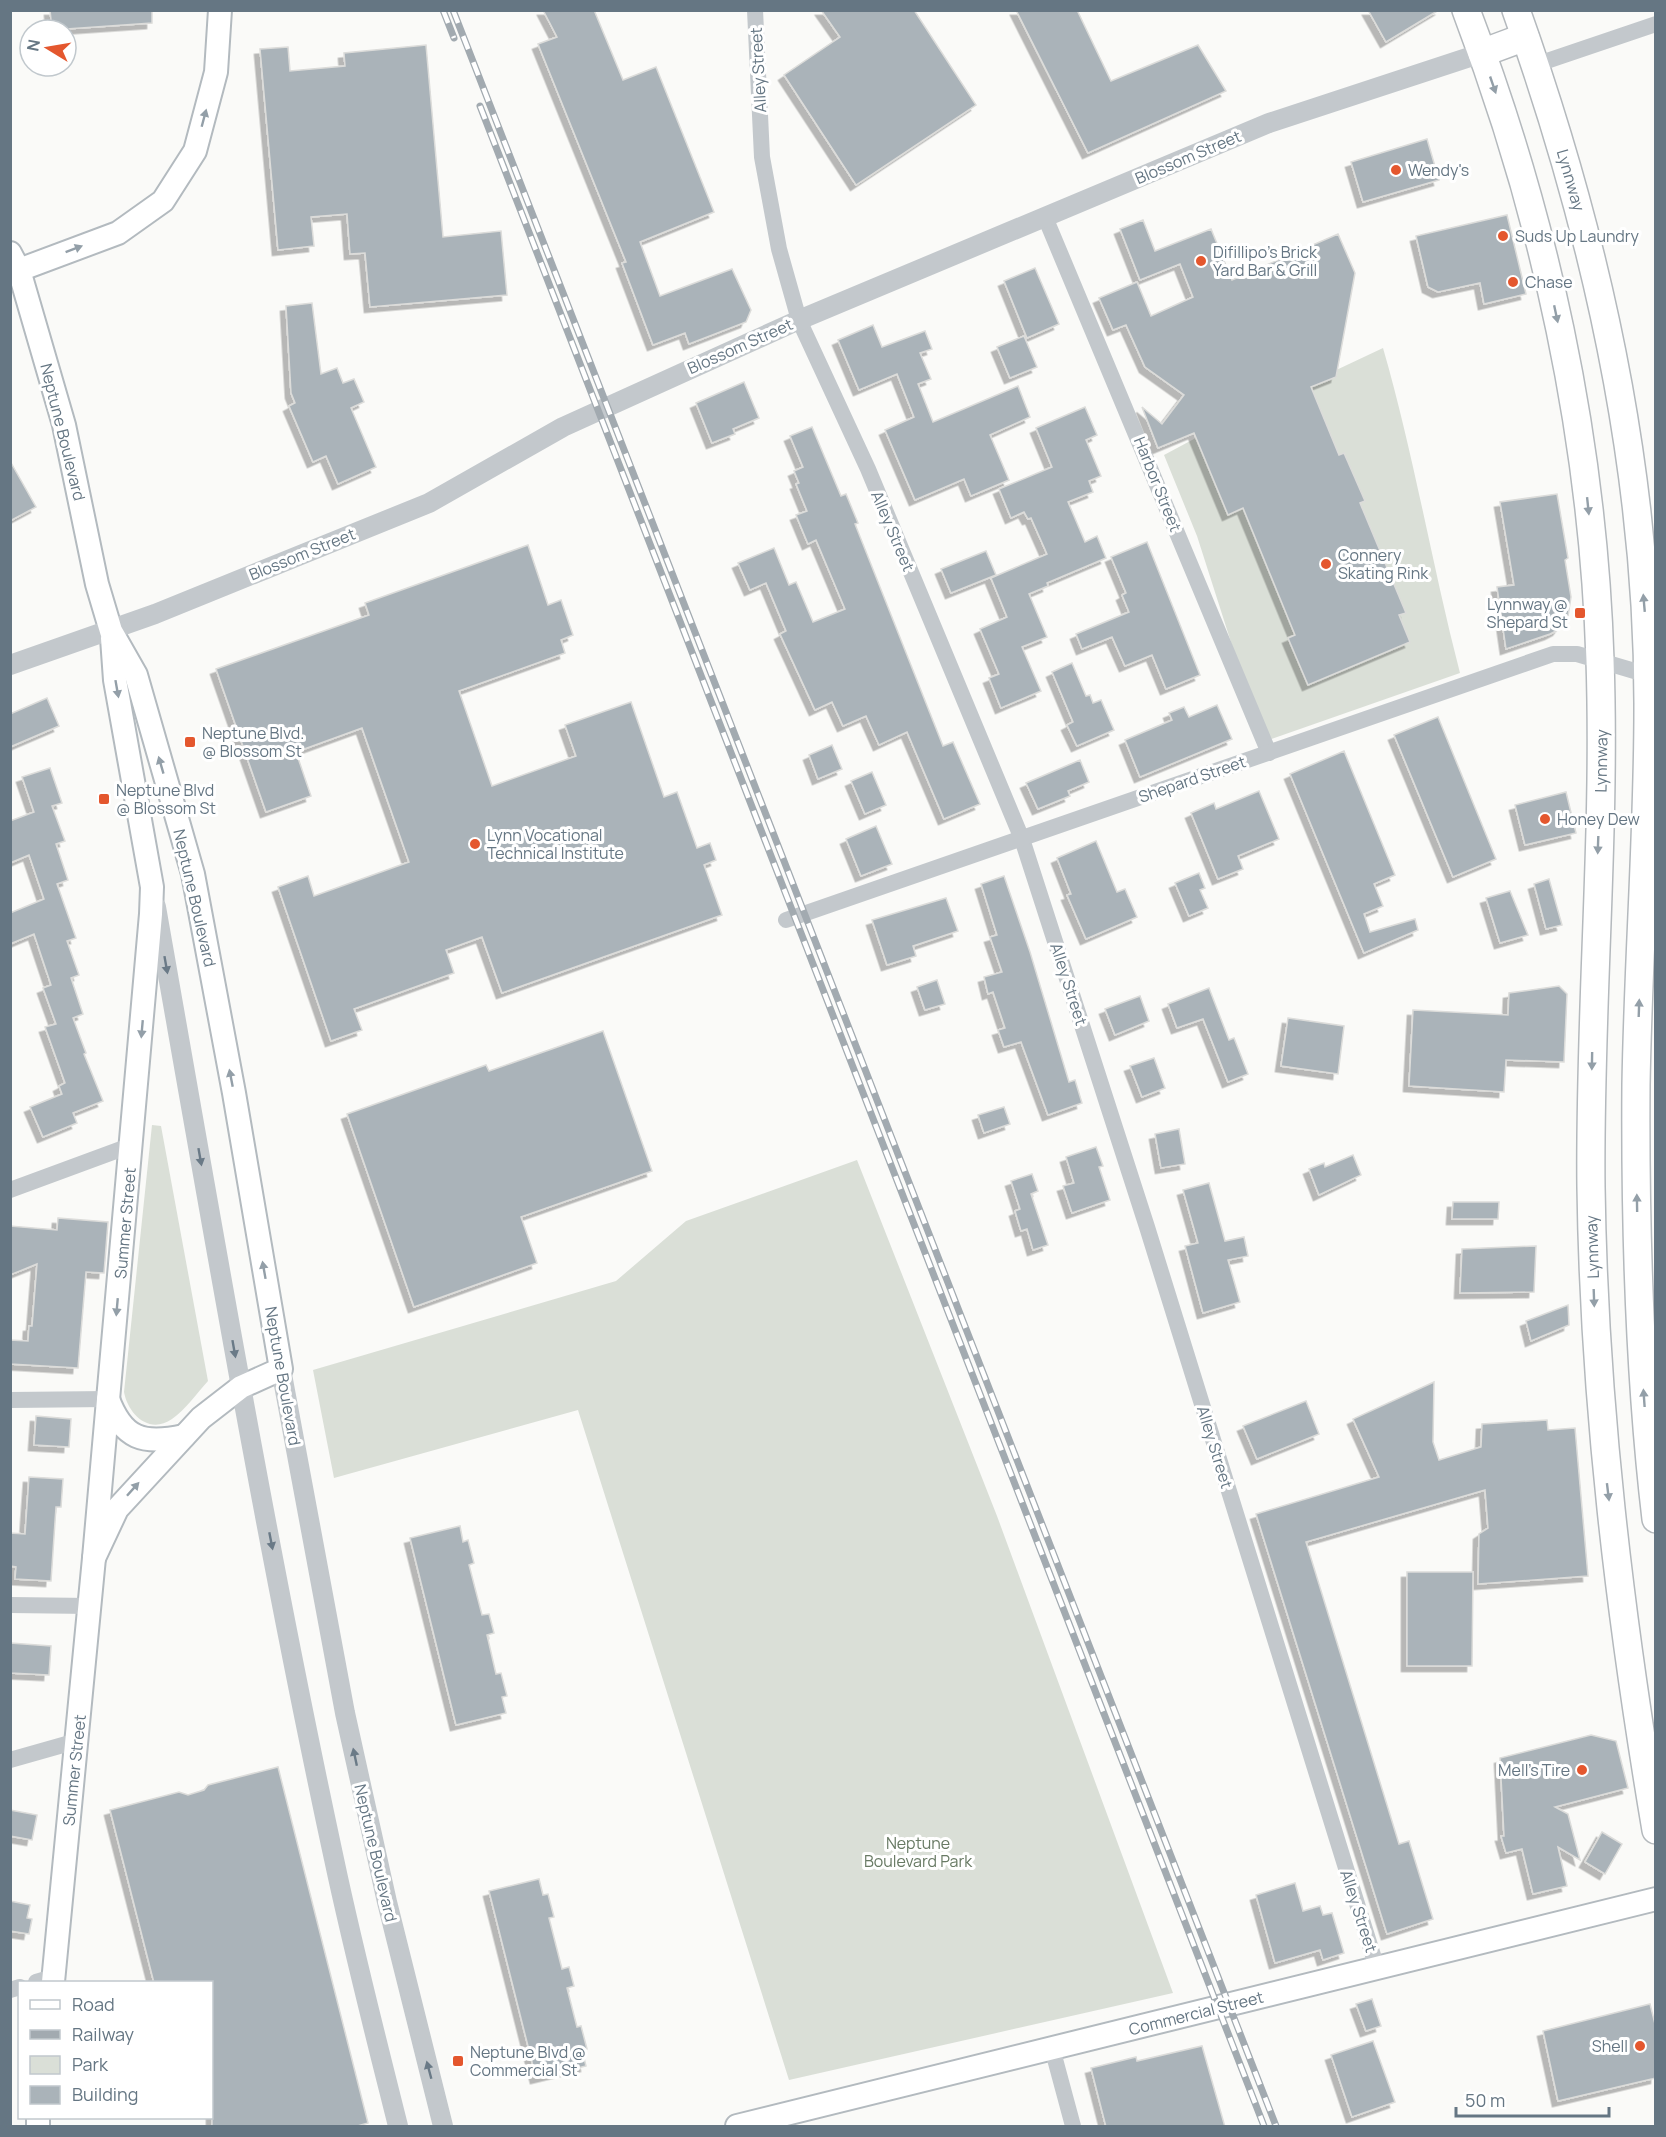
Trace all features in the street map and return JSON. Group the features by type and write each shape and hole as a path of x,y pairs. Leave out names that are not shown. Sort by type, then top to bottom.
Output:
{"highway":[{"name":"Lynnway","path":"1466,10 1528,198 1562,339 1583,461 1600,660 1601,761 1591,1132 1595,1340 1606,1476 1621,1601 1656,1830"},
{"name":"Lynnway","path":"1516,10 1582,219 1614,365 1632,485 1653,678 1649,921 1636,1083 1637,1232 1645,1412 1656,1519"},
{"path":"1482,53 1525,37"}],"main road":[{"path":"13,266 118,232 163,201 195,151 216,72 220,10"},
{"name":"Neptune Boulevard","path":"13,266 64,425 97,584 111,630 136,675 193,874 282,1369"},
{"name":"Neptune Boulevard","path":"111,630 115,680 152,887"},
{"name":"Summer Street","path":"47,1981 77,1741 90,1606 132,1145 152,887"},
{"name":"Summer Street","path":"94,1558 117,1509 184,1436 209,1411 241,1387 282,1369"},
{"path":"108,1399 115,1418 123,1429 134,1436 147,1440 184,1436"},
{"name":"Commercial Street","path":"737,2127 1656,1899"}],"street":[{"name":"Alley Street","path":"755,10 762,157 779,249 799,320 868,469 1022,838 1148,1227 1377,1968"},
{"path":"1535,65 1656,24"},
{"name":"Blossom Street","path":"10,665 111,630 429,503 562,427 799,320 1278,120 1482,53"},
{"name":"Harbor Street","path":"1045,217 1269,753"},
{"name":"Shepard Street","path":"786,921 1553,654 1571,653 1600,660"},
{"path":"1600,660 1653,678"},
{"name":"Neptune Boulevard","path":"152,887 241,1387 334,1859 398,2127"},
{"path":"10,1190 132,1145"},
{"name":"Neptune Boulevard","path":"282,1369 350,1733 387,1902 443,2127"},
{"path":"10,1400 108,1399"},
{"path":"10,1605 90,1606"},
{"path":"10,1760 77,1741"},
{"path":"1052,2048 1073,2127"}],"green space":[{"path":"1383,348 1460,673 1263,742 1197,536 1164,455 1222,424"},
{"path":"152,1125 161,1126 208,1381 177,1415 155,1425 141,1420 135,1414 124,1392"},
{"name":"Neptune Boulevard Park","path":"857,1160 997,1516 1173,1993 789,2080 578,1410 334,1478 313,1370 616,1281 686,1221"}],"building":[{"path":"50,10 152,10 152,23 78,28 78,18 51,18"},
{"path":"543,10 594,10 623,80 656,67 714,212 640,242 660,296 732,269 751,310 746,322 689,344 685,333 653,345 622,263 626,262 538,44 557,37"},
{"path":"821,10 914,10 976,105 856,185 784,75 840,37"},
{"path":"1016,10 1077,10 1111,81 1198,45 1226,91 1088,153"},
{"path":"1368,10 1439,10 1386,42"},
{"path":"426,45 443,237 501,231 507,295 370,307 365,253 350,254 347,214 311,217 314,246 278,250 260,49 288,47 290,71 345,66 344,53"},
{"path":"1427,139 1439,180 1363,202 1351,162"},
{"path":"1507,215 1526,294 1484,304 1480,283 1438,292 1428,287 1416,236"},
{"path":"1143,220 1155,251 1211,229 1232,280 1338,234 1355,273 1336,377 1311,387 1339,455 1344,453 1365,501 1360,503 1406,613 1399,615 1410,642 1308,685 1288,638 1295,635 1243,508 1228,515 1194,433 1158,448 1142,407 1162,424 1184,395 1145,367 1126,325 1113,330 1099,298 1137,282 1151,316 1193,297 1180,264 1140,280 1120,229"},
{"path":"1035,268 1059,324 1027,338 1004,281"},
{"path":"312,303 321,374 337,368 343,383 354,379 364,402 351,408 376,467 338,484 326,456 313,462 289,406 295,403 291,393 286,306"},
{"path":"873,325 882,347 925,331 932,349 920,353 931,379 918,384 933,422 1018,386 1030,417 990,435 1009,480 971,496 964,479 915,500 885,430 914,417 897,374 859,390 838,340"},
{"path":"1024,336 1037,367 1010,378 997,347"},
{"path":"744,382 759,418 733,429 735,434 712,443 696,403"},
{"path":"1085,407 1097,435 1086,440 1101,476 1089,481 1093,492 1068,502 1085,542 1097,536 1106,558 1047,583 1048,586 1029,594 1047,637 1022,647 1041,691 1001,708 989,678 999,674 980,629 1007,617 991,578 1047,554 1031,518 1028,519 1024,512 1011,518 999,489 1052,467 1036,428"},
{"path":"812,427 841,496 846,494 858,523 855,524 943,746 953,742 980,804 944,819 907,732 879,745 866,716 843,726 832,702 815,710 780,634 786,631 766,583 750,590 738,563 774,548 789,585 796,582 813,622 845,609 816,540 808,544 796,515 807,511 796,484 799,483 794,471 803,467 790,436"},
{"path":"10,461 36,507 10,521"},
{"path":"1557,494 1568,558 1565,560 1571,597 1568,616 1558,630 1506,649 1497,587 1514,585 1500,502"},
{"path":"1147,542 1200,675 1166,689 1152,655 1125,666 1112,637 1082,649 1076,634 1129,612 1122,595 1126,593 1111,557"},
{"path":"528,545 548,605 561,600 573,635 561,640 565,653 459,691 492,786 576,756 565,725 631,702 664,797 677,792 697,848 710,843 716,860 704,865 722,915 502,993 482,937 446,950 454,973 354,1009 362,1030 331,1041 278,887 308,876 314,896 409,862 362,728 296,752 311,796 266,812 216,669 369,615 365,603"},
{"path":"986,551 996,575 951,593 941,569"},
{"path":"1072,663 1086,696 1090,695 1093,703 1101,700 1114,730 1077,746 1067,725 1073,722 1052,672"},
{"path":"47,698 59,726 10,747 10,714"},
{"path":"1217,705 1232,739 1140,777 1125,740 1172,720 1169,713 1184,707 1189,717"},
{"path":"1438,717 1496,859 1453,877 1394,735"},
{"path":"832,745 842,769 818,779 809,755"},
{"path":"1344,751 1395,875 1374,884 1383,906 1364,914 1370,932 1415,919 1418,930 1364,953 1290,774"},
{"path":"1080,760 1089,782 1068,791 1070,796 1038,809 1026,783"},
{"path":"50,768 62,803 52,806 65,841 56,844 68,880 57,884 76,938 67,941 79,975 71,978 83,1014 73,1018 86,1053 84,1054 103,1101 73,1113 77,1123 43,1137 30,1107 62,1094 59,1086 65,1083 45,1027 56,1024 43,988 51,985 34,934 10,944 10,913 44,899 29,855 10,863 10,821 34,812 22,777"},
{"path":"872,772 886,805 865,814 851,781"},
{"path":"1259,791 1279,839 1238,856 1243,869 1218,879 1191,813 1214,803 1216,809"},
{"path":"1566,792 1576,833 1525,845 1515,805"},
{"path":"876,826 892,864 861,876 846,839"},
{"path":"1096,841 1117,892 1125,889 1137,917 1086,939 1067,895 1071,894 1057,858"},
{"path":"1199,873 1205,888 1200,890 1208,908 1189,916 1175,883"},
{"path":"1004,876 1030,952 1069,1082 1075,1080 1082,1103 1048,1115 1021,1042 1004,1047 998,1030 1005,1028 993,992 988,994 984,977 1002,972 990,937 997,935 981,884"},
{"path":"1549,879 1562,925 1546,929 1534,884"},
{"path":"1510,891 1528,935 1500,943 1486,898"},
{"path":"946,898 958,931 913,946 916,956 887,965 872,920"},
{"path":"937,980 945,1004 925,1010 917,987"},
{"path":"1559,986 1567,994 1564,1062 1506,1060 1504,1092 1409,1086 1413,1010 1508,1015 1509,993"},
{"path":"1209,988 1229,1040 1234,1038 1248,1074 1228,1082 1203,1019 1177,1028 1168,1004"},
{"path":"1140,996 1149,1021 1115,1035 1105,1009"},
{"path":"1288,1018 1344,1026 1338,1074 1281,1066"},
{"path":"603,1031 652,1171 521,1217 537,1263 414,1307 347,1114 486,1065 489,1071"},
{"path":"1154,1058 1165,1088 1142,1097 1130,1066"},
{"path":"1004,1107 1010,1124 984,1133 978,1115"},
{"path":"1179,1129 1185,1164 1161,1168 1155,1134"},
{"path":"1096,1147 1103,1166 1099,1167 1110,1200 1072,1213 1063,1186 1074,1183 1066,1157"},
{"path":"1353,1155 1361,1175 1319,1195 1309,1169 1324,1163 1325,1167"},
{"path":"1032,1174 1038,1191 1031,1194 1048,1245 1033,1250 1027,1229 1021,1231 1015,1211 1020,1209 1011,1181"},
{"path":"1209,1183 1225,1241 1244,1237 1248,1256 1228,1260 1240,1302 1203,1313 1185,1246 1198,1243 1183,1190"},
{"path":"1453,1202 1499,1202 1498,1219 1452,1219"},
{"path":"58,1218 108,1222 104,1273 86,1272 78,1368 10,1364 10,1340 28,1341 29,1326 32,1326 37,1264 10,1275 10,1226 57,1230"},
{"path":"1536,1246 1534,1292 1460,1293 1462,1249"},
{"path":"1568,1305 1569,1325 1531,1341 1526,1321"},
{"path":"1434,1382 1433,1442 1439,1460 1481,1447 1482,1424 1547,1420 1548,1430 1575,1428 1588,1576 1478,1584 1479,1534 1488,1528 1485,1490 1306,1542 1399,1844 1409,1841 1433,1919 1387,1934 1256,1514 1379,1477 1353,1419"},
{"path":"1306,1401 1319,1434 1257,1459 1243,1426"},
{"path":"36,1416 71,1419 69,1447 34,1445"},
{"path":"29,1477 63,1479 61,1507 56,1507 51,1581 15,1579 16,1567 10,1566 10,1533 25,1534"},
{"path":"460,1526 463,1542 468,1540 474,1563 469,1565 482,1615 489,1614 494,1633 487,1635 496,1674 501,1673 507,1696 502,1697 506,1713 456,1725 410,1538"},
{"path":"1407,1572 1473,1572 1472,1666 1407,1666"},
{"path":"10,1643 51,1646 49,1675 10,1673"},
{"path":"1591,1735 1616,1741 1628,1788 1555,1807 1568,1814 1580,1860 1558,1847 1567,1886 1533,1894 1522,1849 1506,1853 1501,1836 1504,1836 1500,1758"},
{"path":"278,1767 368,2123 354,2127 212,2127 213,1981 153,1981 110,1810 179,1792 188,1795 204,1790 208,1785"},
{"path":"10,1810 37,1815 32,1840 10,1836"},
{"path":"1602,1832 1622,1844 1605,1874 1585,1862"},
{"path":"539,1879 543,1895 548,1894 554,1917 549,1918 562,1969 569,1967 574,1986 567,1988 577,2027 581,2026 587,2049 582,2050 586,2066 536,2078 489,1891"},
{"path":"1295,1883 1303,1911 1320,1906 1323,1915 1332,1913 1344,1953 1323,1960 1320,1950 1275,1963 1256,1895"},
{"path":"10,1901 30,1905 27,1918 32,1919 29,1934 10,1931"},
{"path":"1372,1999 1381,2026 1366,2031 1356,2004"},
{"path":"1650,2004 1656,2028 1656,2078 1558,2101 1543,2031"},
{"path":"1373,2041 1395,2102 1352,2117 1331,2055"},
{"path":"1202,2046 1225,2127 1106,2127 1091,2068 1136,2057 1137,2061"}],"railway":[{"path":"443,10 454,38"},
{"path":"453,10 1276,2126"},
{"path":"480,106 1264,2126"}],"place":[{"name":"Wendy's","path":"1396,170"},
{"name":"Suds Up Laundry","path":"1503,236"},
{"name":"Difillipo's Brick Yard Bar & Grill","path":"1201,261"},
{"name":"Chase","path":"1513,282"},
{"name":"Connery Skating Rink","path":"1326,564"},
{"name":"Lynnway @ Shepard St","path":"1580,613"},
{"name":"Neptune Blvd. @ Blossom St","path":"190,742"},
{"name":"Neptune Blvd @ Blossom St","path":"104,799"},
{"name":"Honey Dew","path":"1545,819"},
{"name":"Lynn Vocational Technical Institute","path":"475,844"},
{"name":"Mell's Tire","path":"1582,1770"},
{"name":"Shell","path":"1640,2046"},
{"name":"Neptune Blvd @ Commercial St","path":"458,2061"}]}
